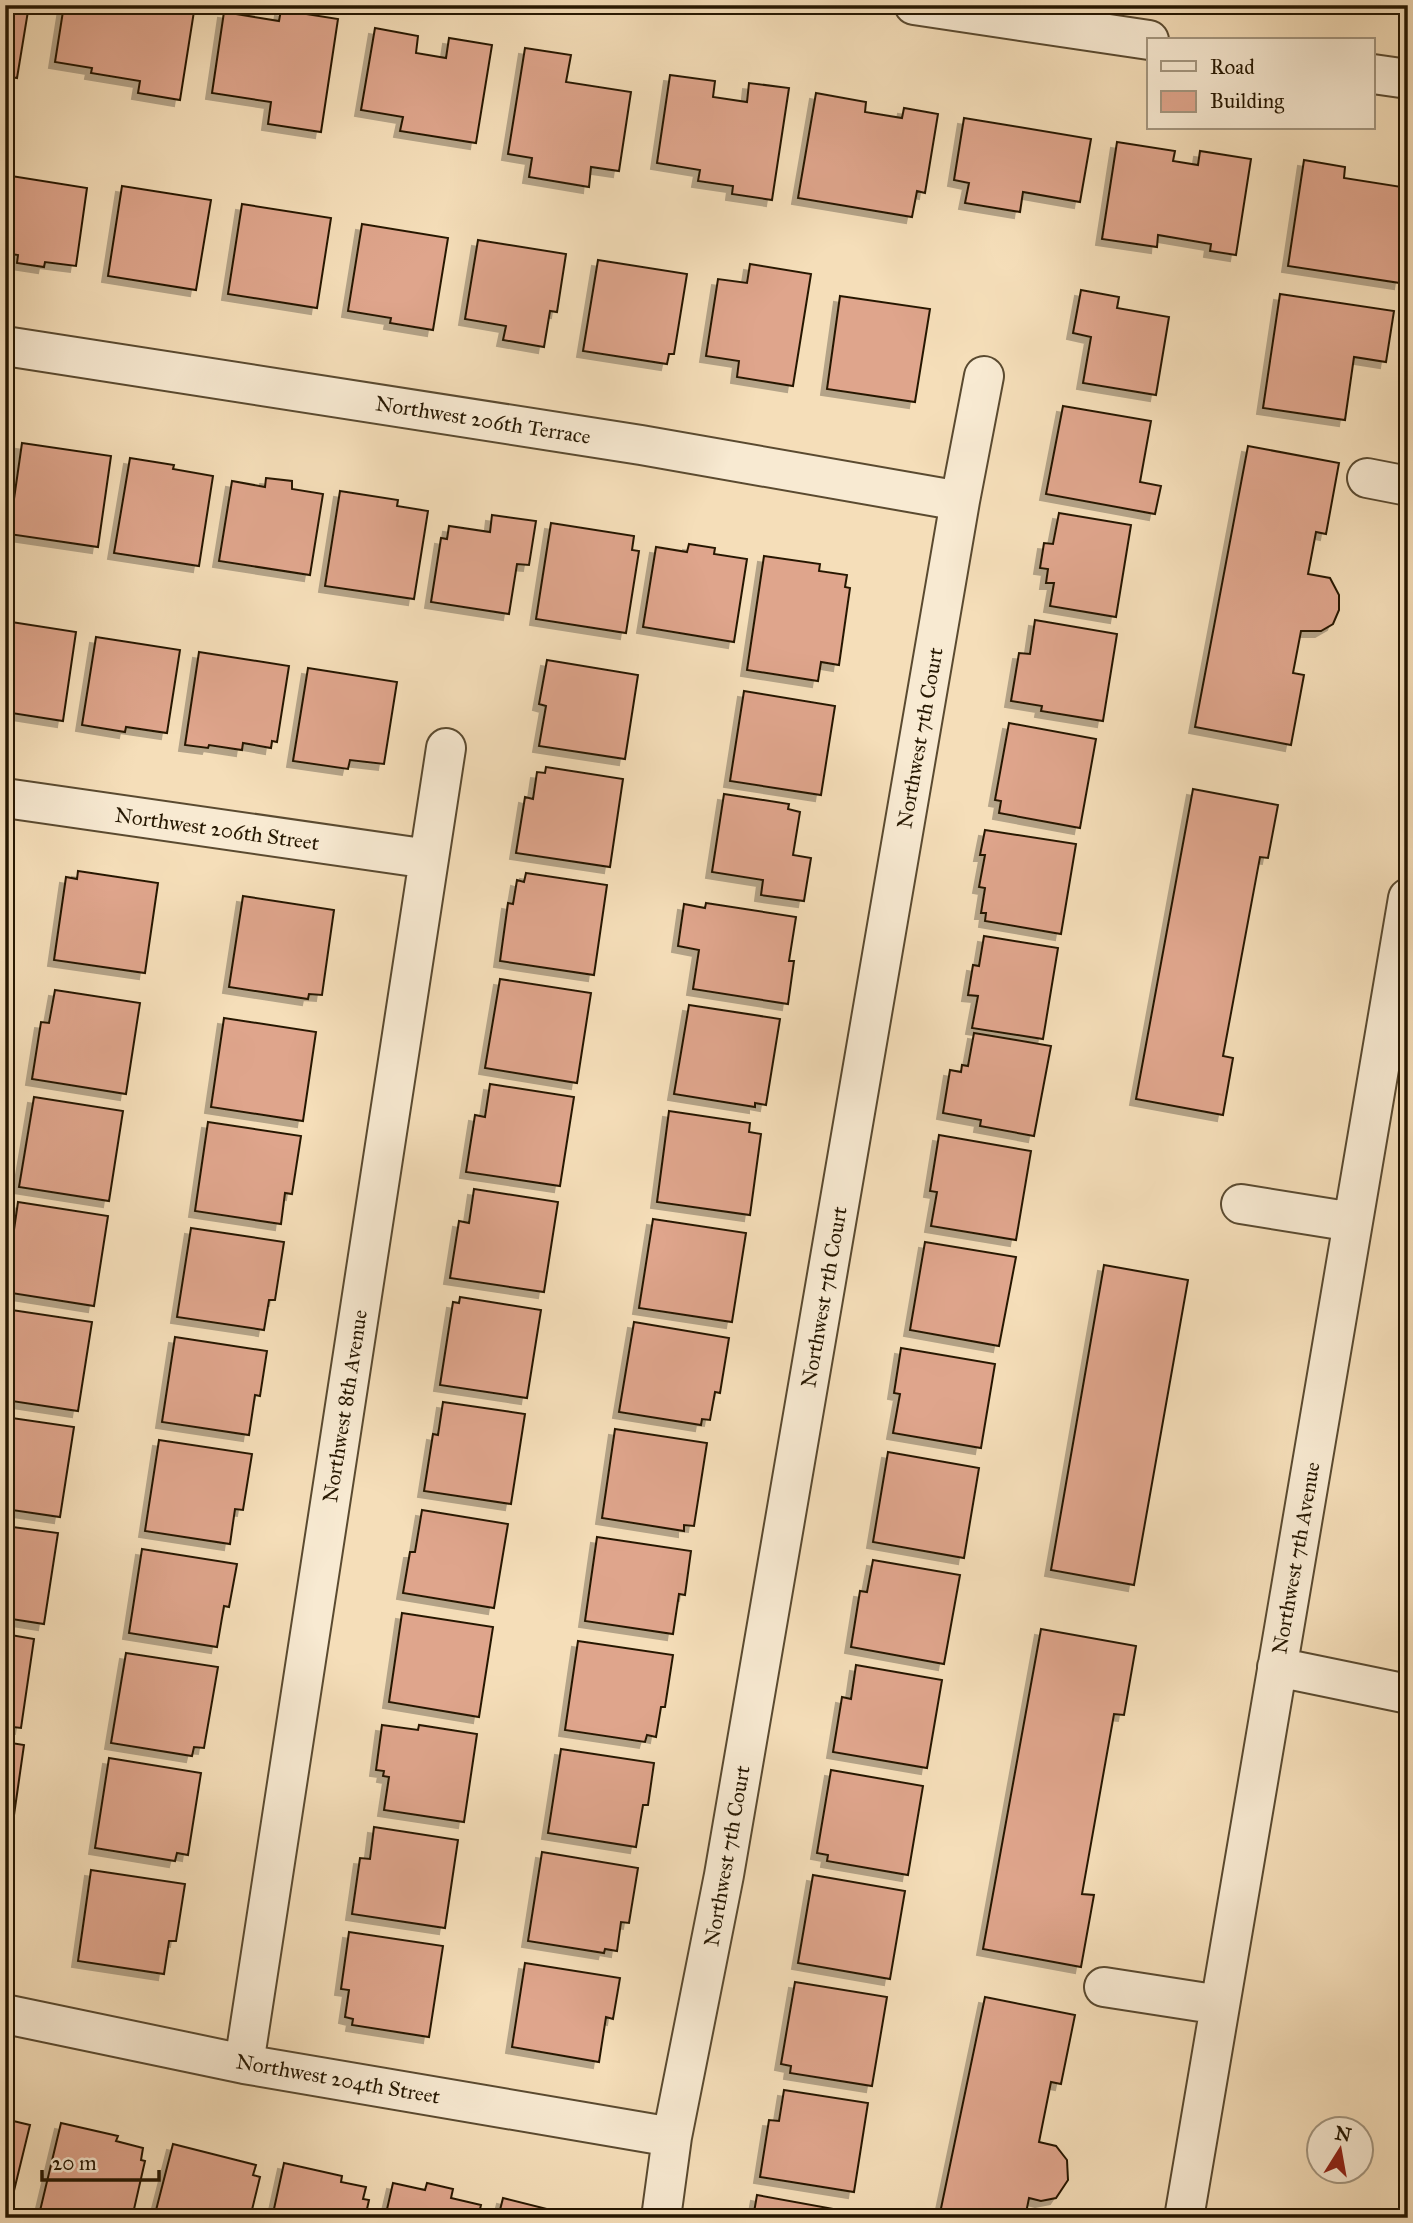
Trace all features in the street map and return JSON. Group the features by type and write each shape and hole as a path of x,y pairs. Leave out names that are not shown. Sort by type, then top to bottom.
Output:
{"street":[{"path":"914,5 1147,40"},
{"path":"1374,74 1408,79"},
{"name":"Northwest 206th Terrace","path":"5,346 641,444 960,501"},
{"name":"Northwest 7th Court","path":"661,2218 672,2137 727,1862 960,501 984,376"},
{"path":"1367,478 1408,486"},
{"name":"Northwest 8th Avenue","path":"244,2064 446,748"},
{"name":"Northwest 206th Street","path":"5,798 429,859"},
{"name":"Northwest 7th Avenue","path":"1184,2218 1408,898"},
{"path":"1241,1204 1353,1222"},
{"path":"1277,1667 1408,1694"},
{"path":"1104,1987 1220,2005"},
{"name":"Northwest 204th Street","path":"5,2014 244,2064 672,2137"}],"building":[{"path":"5,5 29,5 17,78 5,76"},
{"path":"64,5 195,5 180,100 138,93 140,81 91,73 92,68 55,62"},
{"path":"281,10 338,19 321,132 268,124 271,102 212,93 224,12 279,21"},
{"path":"375,28 418,36 416,53 446,58 449,38 492,45 476,143 400,131 403,117 361,110"},
{"path":"525,48 571,55 566,82 631,92 619,171 591,167 589,187 529,177 532,158 508,154"},
{"path":"670,75 715,81 713,97 747,102 749,83 789,88 772,200 732,194 733,186 698,181 700,170 657,163"},
{"path":"816,93 866,102 865,112 902,118 904,108 938,114 925,193 917,191 912,217 798,198"},
{"path":"964,118 1091,139 1080,202 1023,192 1020,212 965,203 969,183 954,180"},
{"path":"1117,142 1175,151 1173,161 1198,165 1200,151 1251,159 1236,255 1210,251 1211,244 1158,235 1157,247 1102,239"},
{"path":"1304,160 1345,167 1344,178 1408,188 1408,233 1400,283 1288,266"},
{"path":"5,175 87,188 76,266 45,262 44,267 17,263 18,255 5,253"},
{"path":"122,186 211,200 196,290 108,276"},
{"path":"242,204 331,218 317,308 228,294"},
{"path":"362,224 448,238 433,330 390,323 391,318 348,311"},
{"path":"478,240 566,254 557,312 550,311 544,347 503,340 506,326 465,319"},
{"path":"598,260 687,274 674,354 669,354 667,364 583,351"},
{"path":"750,264 811,274 793,386 737,377 739,361 706,356 718,279 747,283"},
{"path":"1081,290 1119,297 1117,308 1169,317 1156,395 1083,383 1091,337 1073,333"},
{"path":"1280,294 1394,311 1386,362 1354,357 1345,420 1263,408"},
{"path":"840,296 930,309 915,402 827,389"},
{"path":"1063,406 1151,421 1140,482 1161,486 1155,514 1046,494"},
{"path":"22,443 111,456 98,547 9,534"},
{"path":"1248,446 1339,463 1326,534 1316,532 1308,574 1330,578 1339,595 1339,610 1333,624 1321,631 1301,631 1293,673 1304,675 1291,745 1195,727"},
{"path":"130,458 174,465 173,469 213,476 199,566 114,553"},
{"path":"266,478 292,481 292,489 323,494 310,575 219,561 232,481 265,487"},
{"path":"340,491 398,500 397,506 428,511 414,599 325,586"},
{"path":"1059,513 1131,525 1116,617 1050,606 1054,583 1046,583 1048,569 1040,568 1044,543 1053,544"},
{"path":"492,515 536,521 529,565 517,564 509,614 431,602 441,538 447,539 449,526 490,532"},
{"path":"551,523 634,536 632,550 639,551 626,633 536,619"},
{"path":"689,544 715,548 714,554 747,559 734,642 643,627 656,547 687,552"},
{"path":"764,556 820,564 819,571 847,575 845,587 850,588 839,665 821,662 818,681 747,670"},
{"path":"1035,620 1117,634 1103,721 1041,711 1042,706 1011,701 1019,653 1030,654"},
{"path":"5,621 76,632 63,721 5,712"},
{"path":"96,637 180,650 167,733 126,727 125,732 82,725"},
{"path":"199,652 289,666 277,742 272,741 271,748 243,743 242,750 185,745"},
{"path":"547,660 638,675 625,759 539,746 546,706 539,704"},
{"path":"308,668 397,682 384,764 350,760 348,769 293,761"},
{"path":"744,691 835,706 821,795 730,781"},
{"path":"1009,723 1096,739 1080,828 999,813 1001,801 995,800"},
{"path":"546,767 623,779 610,867 516,853 525,797 533,799 537,772 545,773"},
{"path":"1193,789 1278,805 1268,858 1260,857 1223,1056 1233,1058 1223,1115 1136,1099"},
{"path":"724,794 789,804 788,809 800,812 793,855 811,858 804,901 761,895 763,880 712,872"},
{"path":"985,830 1076,844 1061,934 985,921 986,913 981,913 985,888 979,887 985,855 980,855"},
{"path":"78,871 158,883 145,973 54,960 66,877 77,879"},
{"path":"526,873 607,885 594,975 500,961 508,903 513,904 517,880 524,882"},
{"path":"243,896 334,910 322,995 309,994 308,999 229,987"},
{"path":"706,903 796,917 789,961 794,961 788,1004 693,989 699,950 678,946 684,904 705,908"},
{"path":"984,936 1058,948 1043,1039 972,1028 978,996 968,995 973,965 979,966"},
{"path":"500,979 591,993 577,1083 485,1068"},
{"path":"55,990 140,1003 126,1094 32,1079 41,1022 49,1023"},
{"path":"689,1005 780,1019 766,1105 755,1103 755,1107 674,1094"},
{"path":"224,1018 316,1032 303,1121 211,1107"},
{"path":"974,1033 1051,1046 1034,1136 980,1126 981,1120 943,1113 950,1070 961,1072 962,1065 968,1066"},
{"path":"490,1084 574,1097 560,1186 466,1172 475,1115 485,1117"},
{"path":"34,1097 123,1111 109,1201 19,1187"},
{"path":"669,1111 750,1123 749,1132 761,1134 750,1215 657,1202"},
{"path":"208,1122 301,1136 292,1194 285,1193 281,1224 195,1211"},
{"path":"939,1135 1031,1151 1016,1240 931,1226 937,1192 930,1191"},
{"path":"474,1189 558,1202 544,1292 450,1278 459,1221 469,1223"},
{"path":"18,1202 108,1216 94,1306 5,1292"},
{"path":"653,1219 746,1233 732,1322 639,1308"},
{"path":"191,1228 284,1242 275,1300 269,1300 264,1330 177,1317"},
{"path":"925,1242 1016,1257 999,1346 910,1330"},
{"path":"1104,1265 1188,1280 1134,1585 1051,1570"},
{"path":"460,1297 541,1310 527,1398 440,1385 453,1302 459,1303"},
{"path":"5,1309 92,1322 78,1411 5,1400"},
{"path":"634,1322 729,1338 720,1393 715,1392 710,1420 702,1419 701,1425 619,1412"},
{"path":"175,1337 267,1351 260,1396 255,1395 249,1435 162,1422"},
{"path":"901,1348 995,1364 981,1448 893,1433 900,1394 894,1393"},
{"path":"443,1402 525,1414 511,1504 424,1491 433,1434 438,1435"},
{"path":"5,1417 74,1427 60,1517 5,1509"},
{"path":"615,1429 707,1443 694,1526 684,1525 684,1531 602,1518"},
{"path":"159,1440 252,1454 243,1510 235,1509 230,1544 145,1531"},
{"path":"888,1452 979,1468 964,1558 873,1542"},
{"path":"422,1510 508,1524 494,1608 403,1593 410,1552 415,1552"},
{"path":"5,1526 58,1533 44,1624 5,1618"},
{"path":"597,1537 691,1551 685,1595 679,1594 673,1634 585,1621"},
{"path":"142,1549 237,1564 229,1607 224,1606 217,1647 129,1633"},
{"path":"873,1560 960,1575 944,1664 851,1647 860,1591 867,1592"},
{"path":"402,1613 493,1627 479,1717 389,1702"},
{"path":"1041,1629 1136,1646 1124,1715 1114,1714 1082,1894 1094,1895 1081,1967 983,1949"},
{"path":"5,1634 34,1639 21,1728 5,1726"},
{"path":"578,1641 673,1655 665,1707 661,1707 656,1737 647,1735 645,1742 565,1730"},
{"path":"126,1653 218,1667 204,1748 194,1747 192,1756 111,1743"},
{"path":"856,1665 942,1680 927,1768 833,1752 842,1697 851,1699"},
{"path":"382,1725 418,1730 419,1725 477,1734 464,1822 384,1810 389,1777 383,1776 384,1771 376,1770"},
{"path":"5,1742 24,1745 11,1836 5,1835"},
{"path":"561,1749 654,1763 648,1805 643,1805 636,1847 548,1833"},
{"path":"109,1758 201,1773 188,1855 177,1853 175,1861 95,1848"},
{"path":"831,1770 923,1786 908,1875 827,1861 828,1855 817,1853"},
{"path":"374,1827 458,1840 445,1928 352,1914 360,1858 370,1859"},
{"path":"542,1852 638,1868 629,1923 621,1922 617,1951 605,1949 604,1953 528,1941"},
{"path":"91,1870 185,1884 176,1941 169,1941 164,1974 78,1961"},
{"path":"813,1875 905,1891 890,1979 798,1963"},
{"path":"349,1932 443,1946 429,2037 352,2025 353,2019 345,2017 349,1990 341,1989"},
{"path":"525,1963 620,1978 613,2019 606,2017 599,2062 512,2047"},
{"path":"795,1982 887,1997 872,2086 790,2073 791,2066 781,2064"},
{"path":"985,1997 1075,2015 1061,2084 1051,2082 1039,2142 1056,2146 1067,2160 1068,2180 1056,2198 1041,2201 1029,2198 1025,2218 939,2218"},
{"path":"784,2090 868,2103 854,2192 760,2177 769,2120 779,2121"},
{"path":"5,2119 30,2125 11,2203 5,2202"},
{"path":"61,2123 118,2136 116,2141 143,2148 141,2160 145,2161 132,2218 50,2218 39,2215"},
{"path":"173,2144 256,2165 253,2175 260,2177 250,2218 154,2218"},
{"path":"284,2163 342,2176 341,2182 366,2187 363,2199 369,2200 365,2218 272,2218"},
{"path":"393,2183 425,2190 427,2183 453,2189 451,2198 481,2205 478,2218 385,2218"},
{"path":"757,2195 850,2212 849,2218 753,2218"},
{"path":"503,2198 559,2212 560,2218 498,2218"}]}
